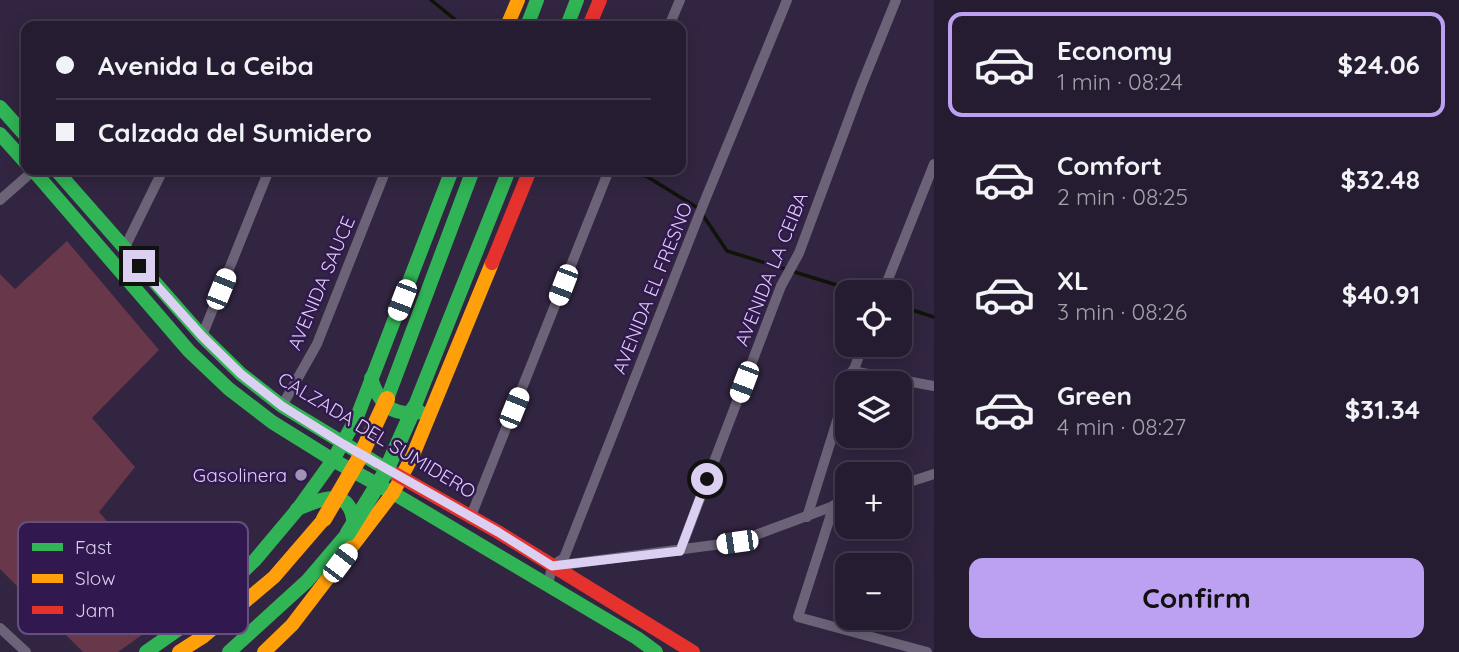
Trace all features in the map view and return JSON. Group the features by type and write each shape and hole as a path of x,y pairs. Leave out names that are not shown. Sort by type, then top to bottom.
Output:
{"main road":[{"path":"509,21 517,0"},
{"path":"529,21 537,0"},
{"path":"569,21 577,0"},
{"path":"591,21 600,0"},
{"path":"0,107 21,130"},
{"path":"0,134 21,157"},
{"path":"37,175 189,351 229,388 272,422 637,638 656,652"},
{"name":"CALZADA DEL SUMIDERO","path":"60,175 202,336 241,374 282,406 343,444 471,516 692,652"},
{"path":"248,567 297,510 343,444 372,378 450,175"},
{"path":"248,599 274,577 324,519 360,457 387,399 471,175"},
{"path":"229,652 336,550 385,472 414,408 507,175"},
{"path":"264,652 292,625 393,493 413,455 528,175"},
{"path":"372,378 380,401 401,414 426,410 436,399"},
{"path":"297,510 328,497 337,498 350,508 354,524 340,563"},
{"path":"146,652 172,634"},
{"path":"179,652 206,634"}],"street":[{"path":"671,21 680,0"},
{"name":"AVENIDA EL FRESNO","path":"548,585 552,566 564,558 787,0"},
{"name":"AVENIDA LA CEIBA","path":"680,551 781,286 799,253 896,0"},
{"path":"889,280 934,164"},
{"path":"0,200 28,175"},
{"path":"124,249 161,175"},
{"path":"202,336 267,175"},
{"name":"AVENIDA SAUCE","path":"282,406 317,344 384,175"},
{"path":"471,516 607,175"},
{"path":"852,371 858,357"},
{"path":"912,382 934,386"},
{"path":"807,517 835,427"},
{"path":"912,481 934,474"},
{"path":"552,566 737,542 834,505"},
{"path":"834,505 798,617 927,652"},
{"path":"0,628 26,652"}],"shaded area":[{"path":"67,241 159,350 92,418 135,467 99,512 108,522 18,522 18,587 0,569 0,274 15,289"},
{"path":"65,634 143,634 118,652 83,652"}],"waterway":[{"path":"431,0 457,21"},
{"path":"639,175 646,176 698,208 727,251 835,285"},
{"path":"912,310 934,317"}],"traffic: fast":[{"path":"529,21 537,0"},
{"path":"569,21 577,0"},
{"path":"0,107 21,130"},
{"path":"0,134 21,157"},
{"path":"37,175 189,351 229,389 272,422 333,460 637,638 656,652"},
{"path":"60,175 202,336 241,374 282,406 383,467"},
{"path":"248,567 297,510 333,460 357,417 450,175"},
{"path":"387,399 471,175"},
{"path":"414,408 507,175"},
{"path":"371,378 378,395 388,407 402,412 420,412"},
{"path":"348,533 385,473 414,408"},
{"path":"297,509 325,499 341,500 352,513 354,526"},
{"path":"229,652 307,581 348,533"},
{"path":"146,652 172,634"}],"traffic: slow":[{"path":"509,21 518,0"},
{"path":"264,652 292,625 393,493 413,455 492,263"},
{"path":"324,519 360,457 387,399"},
{"path":"248,599 274,577 324,519"},
{"path":"179,652 206,634"}],"traffic: jam":[{"path":"591,21 600,0"},
{"path":"492,263 528,175"},
{"path":"383,467 498,532 693,652"}],"place":[{"name":"Gasolinera","path":"301,475"}],"route":[{"path":"139,266 202,336 241,374 282,406 552,566 680,551 707,479"}]}
